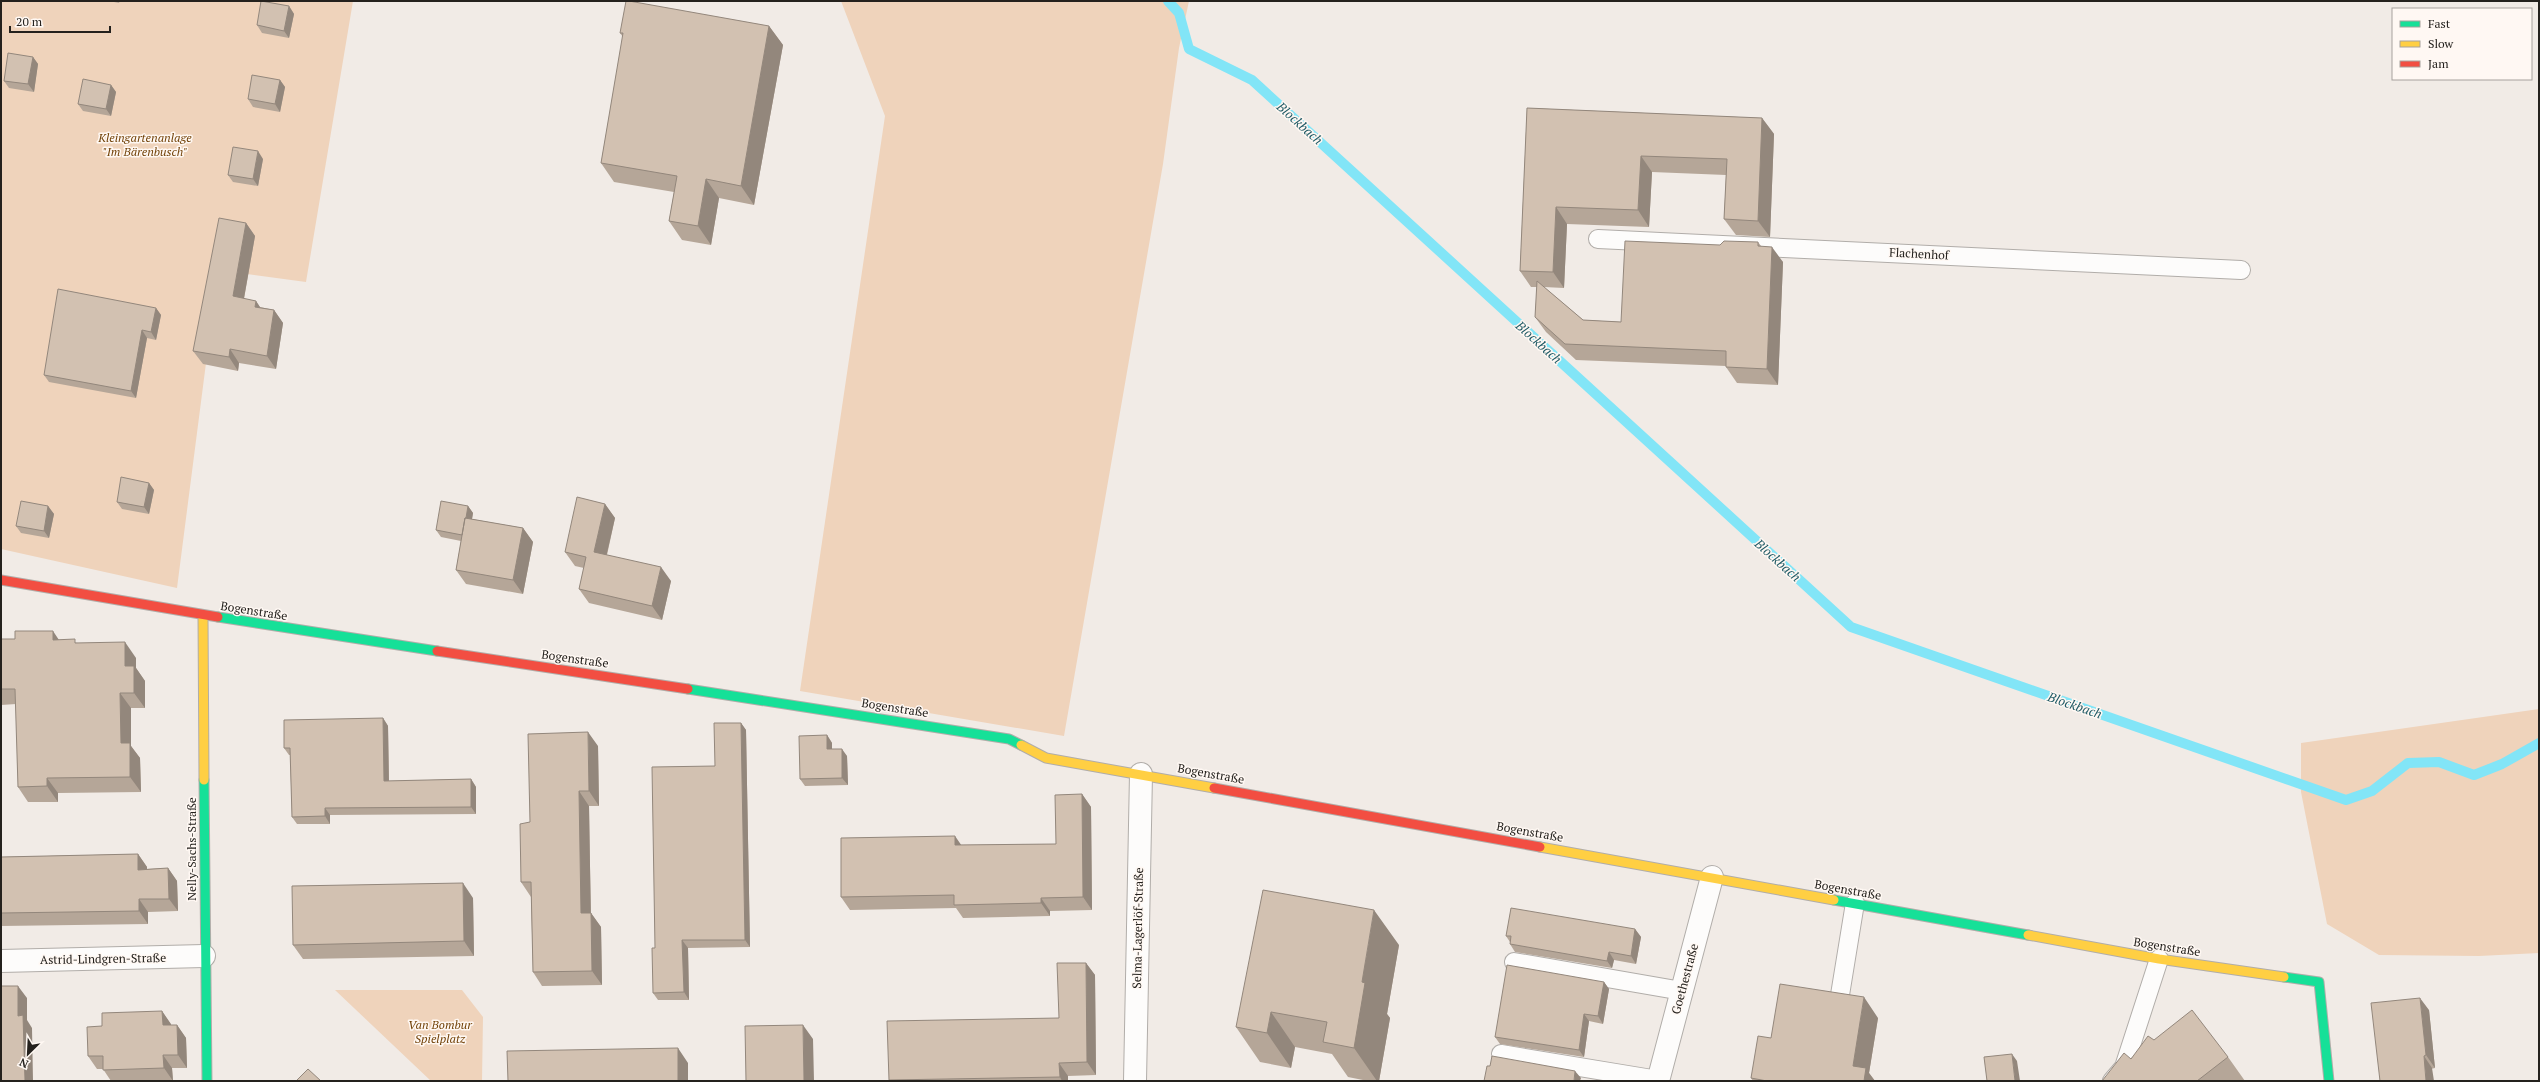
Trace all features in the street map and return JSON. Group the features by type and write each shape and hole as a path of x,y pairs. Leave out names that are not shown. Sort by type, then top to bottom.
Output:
{"street":[{"name":"Bogenstraße","path":"1,580 203,616 707,690 1009,739 1046,758 1712,877 2159,959 2319,982 2329,1081"},
{"name":"Nelly-Sachs-Straße","path":"203,616 204,956 207,1081"},
{"name":"Selma-Lagerlöf-Straße","path":"1135,1081 1141,774"},
{"name":"Goethestraße","path":"1658,1081 1712,877"},
{"name":"Astrid-Lindgren-Straße","path":"1,961 204,956"}],"lane":[{"name":"Flachenhof","path":"1598,239 2241,270"},
{"path":"1839,1001 1855,903"},
{"path":"2112,1081 2124,1067 2159,959"},
{"path":"1514,962 1682,991"},
{"path":"1501,1054 1658,1081"}],"green space":[{"name":"Kleingartenanlage \"Im Bärenbusch\"","path":"1,1 353,1 306,282 218,270 177,588 1,549"},
{"path":"841,1 1189,1 1179,48 1163,164 1064,736 800,691 885,116"},
{"path":"2539,709 2539,953 2479,956 2379,955 2327,924 2301,792 2301,743"},
{"name":"Van Bombur Spielplatz","path":"335,990 462,990 483,1017 482,1081 431,1081"}],"building":[{"path":"261,1 289,6 284,31 257,25"},
{"path":"626,1 769,26 741,186 706,179 698,226 669,221 677,176 601,163 623,33 620,33"},
{"path":"8,53 33,57 28,84 4,81"},
{"path":"252,75 280,80 275,104 248,99"},
{"path":"83,79 111,85 106,109 78,104"},
{"path":"1527,108 1762,118 1758,221 1724,219 1727,159 1641,156 1638,210 1556,207 1553,272 1520,271"},
{"path":"233,147 258,151 253,179 228,175"},
{"path":"219,218 246,223 233,296 256,301 255,307 274,310 267,356 230,349 229,357 193,351"},
{"path":"1625,241 1720,245 1724,241 1758,242 1758,246 1772,247 1767,369 1726,367 1726,351 1565,344 1535,317 1537,281 1583,320 1621,322"},
{"path":"58,289 156,308 151,332 142,330 131,391 44,375"},
{"path":"121,477 149,483 144,507 117,502"},
{"path":"577,497 605,504 594,552 661,567 652,606 579,589 586,557 565,552"},
{"path":"21,501 48,506 44,531 16,526"},
{"path":"441,501 468,506 462,535 436,530"},
{"path":"465,518 523,528 513,580 456,570"},
{"path":"15,631 53,631 53,640 75,639 75,643 125,642 125,666 134,666 134,693 120,693 121,743 130,743 130,777 47,778 47,786 18,787 15,689 1,689 1,639 15,639"},
{"path":"383,718 384,781 471,779 471,807 325,808 325,816 292,817 290,748 284,748 284,720"},
{"path":"714,723 741,723 745,940 682,940 684,992 653,993 652,948 655,948 652,767 715,766"},
{"path":"588,732 589,791 579,791 581,913 591,913 592,971 533,972 531,882 521,882 520,824 530,822 528,734"},
{"path":"827,735 827,749 842,749 842,778 800,779 799,736"},
{"path":"1082,794 1083,897 1041,898 1041,903 954,905 954,895 841,897 841,838 955,836 955,845 1056,844 1055,795"},
{"path":"138,854 138,870 168,868 169,899 139,899 139,911 1,913 1,857"},
{"path":"463,883 464,941 293,945 292,886"},
{"path":"1263,890 1374,910 1362,982 1365,983 1354,1048 1323,1042 1327,1022 1271,1012 1267,1033 1236,1027"},
{"path":"1511,908 1635,929 1631,956 1609,952 1607,961 1510,944 1511,936 1506,936"},
{"path":"1057,963 1086,963 1087,1062 1059,1063 1060,1077 889,1080 887,1021 1059,1018"},
{"path":"1507,965 1604,982 1598,1016 1584,1014 1579,1050 1495,1037"},
{"path":"1780,984 1864,997 1853,1066 1866,1068 1864,1081 1767,1081 1751,1078 1758,1036 1771,1038"},
{"path":"1,986 18,986 18,1016 23,1015 25,1081 1,1081"},
{"path":"2420,998 2426,1055 2424,1056 2426,1081 2380,1081 2371,1003"},
{"path":"2192,1010 2228,1057 2197,1081 2102,1081 2124,1053 2131,1059 2148,1036 2154,1040"},
{"path":"162,1011 163,1025 177,1025 178,1055 163,1055 164,1068 103,1070 103,1056 88,1056 87,1027 102,1026 102,1013"},
{"path":"803,1025 804,1081 746,1081 745,1026"},
{"path":"678,1048 678,1081 508,1081 507,1051"},
{"path":"2012,1054 2015,1081 1987,1081 1984,1057"},
{"path":"1492,1056 1575,1071 1574,1081 1484,1081 1487,1066 1490,1066"},
{"path":"308,1069 321,1081 296,1081"}],"waterway":[{"name":"Blockbach","path":"1168,1 1179,13 1189,49 1252,80 1851,627 2346,800 2372,791 2408,763 2439,762 2474,775 2502,764 2539,743"}],"traffic: fast":[{"path":"218,617 437,651"},
{"path":"688,689 1009,739 1021,745"},
{"path":"204,780 207,1081"},
{"path":"1834,900 2028,935"},
{"path":"2284,977 2319,982 2329,1081"}],"traffic: slow":[{"path":"203,616 204,780"},
{"path":"1021,745 1046,758 1214,788"},
{"path":"1540,847 1834,900"},
{"path":"2028,935 2159,959 2284,977"}],"traffic: jam":[{"path":"1,580 218,617"},
{"path":"437,651 688,689"},
{"path":"1214,788 1540,847"}]}
